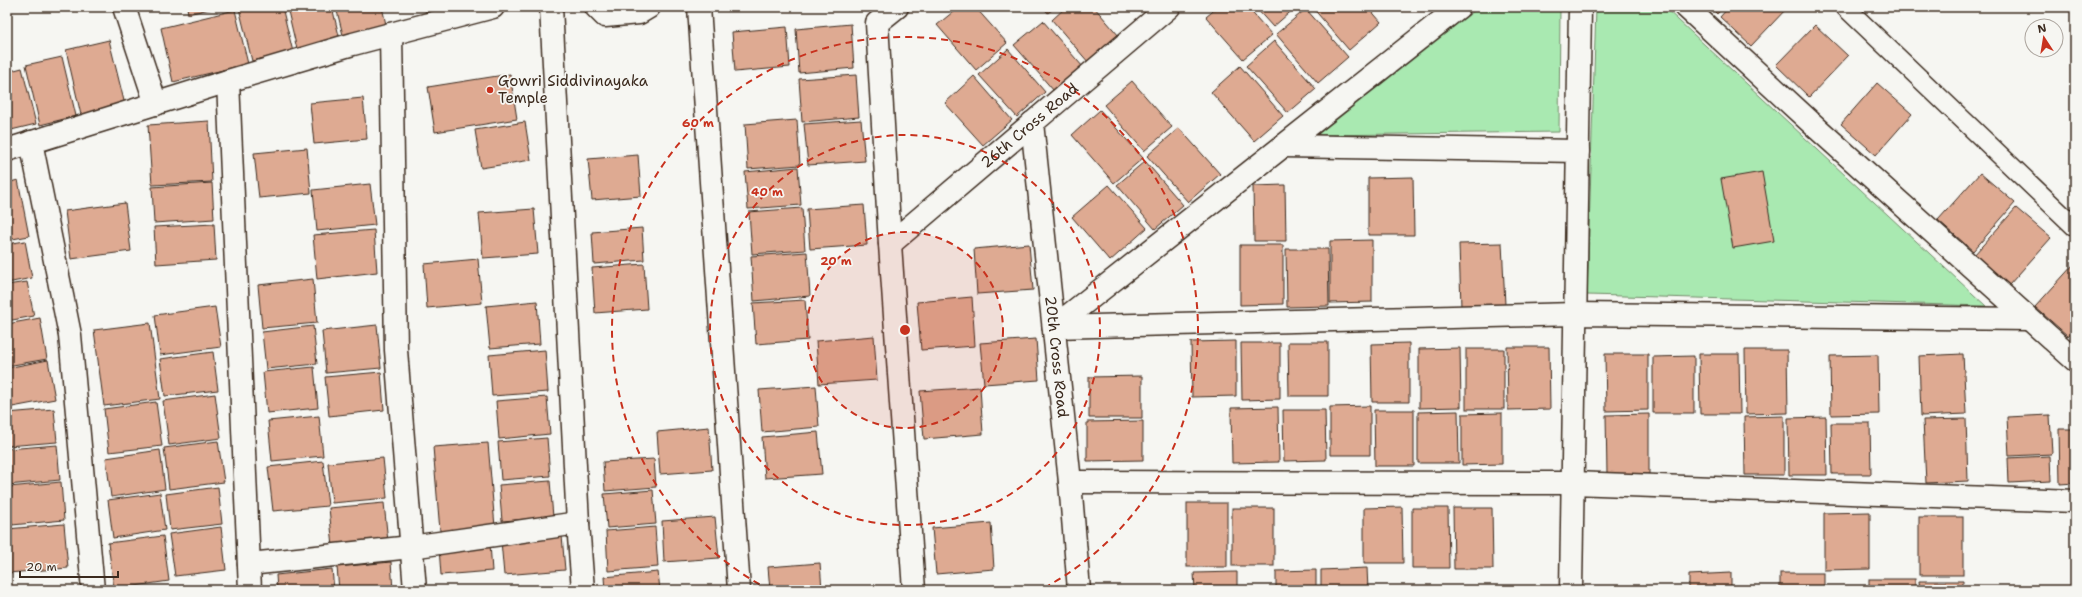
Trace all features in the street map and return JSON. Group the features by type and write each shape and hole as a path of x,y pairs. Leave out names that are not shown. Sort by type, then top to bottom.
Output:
{"street":[{"path":"124,7 156,104"},
{"path":"7,150 228,81 493,7"},
{"path":"551,7 578,523 583,590"},
{"path":"596,7 605,16 639,13 649,7"},
{"path":"699,7 739,590"},
{"path":"897,7 877,15 890,244 914,590"},
{"name":"26th Cross Road","path":"890,244 1169,7"},
{"path":"1054,327 1459,7"},
{"path":"1571,590 1580,7"},
{"path":"1686,7 1818,129 2075,360"},
{"path":"392,34 396,350 415,590"},
{"path":"228,81 250,590"},
{"name":"20th Cross Road","path":"1032,123 1070,482 1079,590"},
{"path":"31,142 70,335 93,590"},
{"path":"1283,146 1578,151"},
{"path":"1054,327 1575,314 2029,319"},
{"path":"1070,482 1572,483 2075,501"},
{"path":"249,564 411,547 578,523"}],"lane":[{"path":"1845,7 2075,227"}],"green space":[{"path":"1479,7 1560,7 1559,132 1317,135"},
{"path":"1596,7 1664,7 1986,306 1587,295"}],"building":[{"path":"187,7 218,7 188,14"},
{"path":"282,7 293,52 252,61 239,8"},
{"path":"287,7 332,7 340,40 297,49"},
{"path":"336,7 382,7 387,29 344,39"},
{"path":"424,7 443,7 425,11"},
{"path":"959,7 975,7 1007,43 976,70 937,25"},
{"path":"1043,7 1055,7 1048,13"},
{"path":"1066,7 1094,7 1119,36 1089,63 1052,20"},
{"path":"1218,7 1247,7 1272,35 1243,59 1206,17"},
{"path":"1255,7 1296,7 1273,27"},
{"path":"1312,7 1368,7 1381,22 1349,50"},
{"path":"1710,7 1723,7 1717,14"},
{"path":"1729,7 1788,7 1751,46 1720,17"},
{"path":"1306,9 1348,57 1318,83 1276,34"},
{"path":"235,10 248,64 173,82 161,28"},
{"path":"1043,21 1083,67 1054,91 1014,45"},
{"path":"851,24 854,68 799,73 796,29"},
{"path":"1815,25 1848,56 1809,97 1776,65"},
{"path":"787,27 790,67 735,72 732,32"},
{"path":"109,40 125,105 81,115 66,50"},
{"path":"1274,41 1316,89 1288,113 1246,66"},
{"path":"1008,49 1045,92 1017,117 979,75"},
{"path":"62,57 76,116 40,125 26,65"},
{"path":"1240,66 1283,116 1254,141 1211,92"},
{"path":"22,68 36,124 7,131 7,72"},
{"path":"510,74 517,119 435,132 428,87"},
{"path":"856,75 859,117 802,122 799,79"},
{"path":"974,76 1012,120 983,145 945,103"},
{"path":"1132,81 1172,127 1144,151 1104,105"},
{"path":"1877,83 1912,114 1876,155 1841,124"},
{"path":"363,98 367,139 314,144 310,103"},
{"path":"1100,110 1143,158 1114,183 1072,135"},
{"path":"797,120 800,165 748,169 745,124"},
{"path":"861,120 865,161 808,165 804,124"},
{"path":"209,121 212,182 152,185 148,125"},
{"path":"525,122 531,160 481,168 475,130"},
{"path":"1179,128 1220,174 1188,202 1147,156"},
{"path":"307,148 311,193 259,198 254,153"},
{"path":"638,155 641,196 592,200 588,159"},
{"path":"1145,161 1183,205 1155,229 1117,185"},
{"path":"798,167 801,205 748,209 745,172"},
{"path":"1762,172 1774,241 1733,248 1721,179"},
{"path":"1980,173 2015,203 1973,251 1938,220"},
{"path":"1413,177 1414,235 1368,235 1368,178"},
{"path":"18,180 29,236 7,240 7,183"},
{"path":"212,183 214,219 154,223 152,187"},
{"path":"370,184 375,225 317,231 313,190"},
{"path":"1109,185 1147,228 1110,261 1072,217"},
{"path":"1285,185 1286,241 1254,241 1253,186"},
{"path":"125,203 131,251 71,259 65,211"},
{"path":"864,205 867,245 810,249 807,209"},
{"path":"802,208 805,250 752,254 749,212"},
{"path":"2016,208 2051,238 2009,285 1974,255"},
{"path":"534,209 538,254 483,258 479,213"},
{"path":"214,224 216,260 156,264 154,227"},
{"path":"642,228 644,260 594,264 592,232"},
{"path":"374,230 377,272 317,279 313,235"},
{"path":"1372,240 1372,302 1330,303 1330,241"},
{"path":"25,241 32,278 7,283 7,244"},
{"path":"1502,243 1505,305 1461,307 1459,244"},
{"path":"1029,244 1033,290 977,294 974,249"},
{"path":"1240,245 1283,245 1283,304 1240,305"},
{"path":"1286,249 1328,249 1329,306 1287,307"},
{"path":"807,252 810,296 754,301 751,256"},
{"path":"478,259 482,303 427,308 424,264"},
{"path":"644,264 647,309 595,313 592,268"},
{"path":"2074,264 2075,328 2068,336 2035,307"},
{"path":"313,279 317,323 262,328 258,285"},
{"path":"27,282 34,316 7,321 7,285"},
{"path":"972,297 975,346 921,350 917,302"},
{"path":"805,300 808,340 756,344 753,303"},
{"path":"537,301 540,344 490,348 486,306"},
{"path":"215,307 221,347 160,355 155,315"},
{"path":"40,318 47,359 7,366 7,324"},
{"path":"150,323 160,399 104,406 94,330"},
{"path":"377,325 381,368 326,373 322,331"},
{"path":"313,326 317,364 266,369 262,332"},
{"path":"874,336 877,380 819,384 816,341"},
{"path":"1036,339 1039,380 984,384 980,343"},
{"path":"1236,341 1236,396 1192,397 1191,342"},
{"path":"1288,342 1328,342 1328,396 1289,396"},
{"path":"1241,343 1280,343 1280,399 1242,400"},
{"path":"1409,343 1409,402 1372,402 1371,344"},
{"path":"1507,347 1549,347 1550,409 1508,410"},
{"path":"1460,348 1461,407 1419,408 1419,349"},
{"path":"1466,349 1504,349 1504,409 1466,409"},
{"path":"545,350 548,392 492,396 489,355"},
{"path":"1745,350 1787,350 1788,413 1746,414"},
{"path":"213,352 218,390 165,396 160,359"},
{"path":"1605,354 1648,354 1648,410 1606,411"},
{"path":"1699,354 1739,354 1740,414 1700,414"},
{"path":"1963,354 1966,414 1921,416 1919,356"},
{"path":"1878,355 1879,414 1831,415 1830,356"},
{"path":"1694,356 1694,413 1653,413 1653,357"},
{"path":"48,360 55,399 7,408 7,368"},
{"path":"314,367 318,408 267,413 263,372"},
{"path":"381,372 384,410 329,416 325,377"},
{"path":"1142,376 1142,418 1089,418 1089,377"},
{"path":"816,386 819,427 762,432 759,390"},
{"path":"980,387 983,434 924,439 920,391"},
{"path":"215,394 221,438 169,445 163,401"},
{"path":"547,397 550,434 499,439 496,401"},
{"path":"156,402 162,446 109,452 104,409"},
{"path":"1370,406 1370,455 1330,455 1330,407"},
{"path":"1278,407 1279,462 1232,463 1231,408"},
{"path":"54,409 57,442 7,446 7,413"},
{"path":"1283,410 1325,410 1326,460 1284,461"},
{"path":"1374,410 1414,410 1414,466 1375,466"},
{"path":"1458,411 1459,463 1418,463 1418,412"},
{"path":"1502,413 1502,464 1462,465 1462,414"},
{"path":"1649,414 1649,474 1607,474 1606,415"},
{"path":"2050,415 2052,454 2009,456 2007,417"},
{"path":"319,416 323,456 272,461 268,421"},
{"path":"1784,416 1784,475 1745,475 1744,417"},
{"path":"1826,417 1827,475 1789,475 1788,418"},
{"path":"1966,419 1968,481 1926,483 1923,420"},
{"path":"1143,421 1143,460 1087,461 1087,422"},
{"path":"1831,423 1870,423 1871,474 1832,474"},
{"path":"709,427 712,470 660,474 657,432"},
{"path":"2059,429 2075,429 2075,483 2060,484"},
{"path":"818,432 822,474 765,478 762,437"},
{"path":"547,438 550,476 501,480 498,442"},
{"path":"218,441 224,482 169,489 164,448"},
{"path":"488,443 495,527 440,531 433,447"},
{"path":"57,445 60,480 7,485 7,449"},
{"path":"160,450 165,489 111,497 106,458"},
{"path":"2050,456 2051,481 2009,483 2008,458"},
{"path":"383,458 387,498 332,503 328,463"},
{"path":"654,459 656,487 605,491 603,462"},
{"path":"323,461 328,506 273,511 268,467"},
{"path":"550,481 553,517 502,521 499,485"},
{"path":"61,482 64,520 12,525 9,487"},
{"path":"218,487 222,524 170,530 166,494"},
{"path":"653,490 656,524 607,528 604,494"},
{"path":"160,493 165,530 113,538 108,500"},
{"path":"384,503 388,542 333,547 329,508"},
{"path":"1187,503 1227,503 1227,567 1187,567"},
{"path":"1402,507 1403,563 1364,563 1364,508"},
{"path":"1232,508 1274,508 1274,566 1232,566"},
{"path":"1412,508 1448,508 1449,568 1412,568"},
{"path":"1453,508 1492,508 1493,569 1454,569"},
{"path":"1870,512 1870,569 1824,570 1824,513"},
{"path":"715,517 719,558 664,562 662,521"},
{"path":"1919,517 1963,517 1963,575 1919,575"},
{"path":"991,523 994,569 936,574 932,528"},
{"path":"64,524 68,568 8,573 7,529"},
{"path":"221,527 226,570 175,576 169,534"},
{"path":"655,527 658,567 608,571 606,531"},
{"path":"163,536 169,581 114,589 108,543"},
{"path":"562,536 565,570 504,575 501,541"},
{"path":"490,544 492,571 441,575 439,548"},
{"path":"391,562 393,590 339,590 337,567"},
{"path":"820,563 822,590 770,590 768,567"},
{"path":"1367,568 1368,590 1321,590 1321,570"},
{"path":"332,569 334,590 277,590 276,575"},
{"path":"1316,570 1316,590 1276,590 1276,571"},
{"path":"658,572 660,590 605,590 604,577"},
{"path":"1237,572 1237,590 1195,590 1194,573"},
{"path":"1731,573 1731,590 1689,590 1689,575"},
{"path":"1780,573 1824,573 1824,590 1780,590"},
{"path":"1869,579 1915,579 1915,590 1869,590"},
{"path":"1919,581 1963,581 1963,590 1920,590"},
{"path":"1144,588 1144,590 1099,590 1099,589"},
{"path":"1191,588 1191,590 1149,590 1149,589"}],"place":[{"name":"Gowri Siddivinayaka Temple","path":"490,90"}]}
